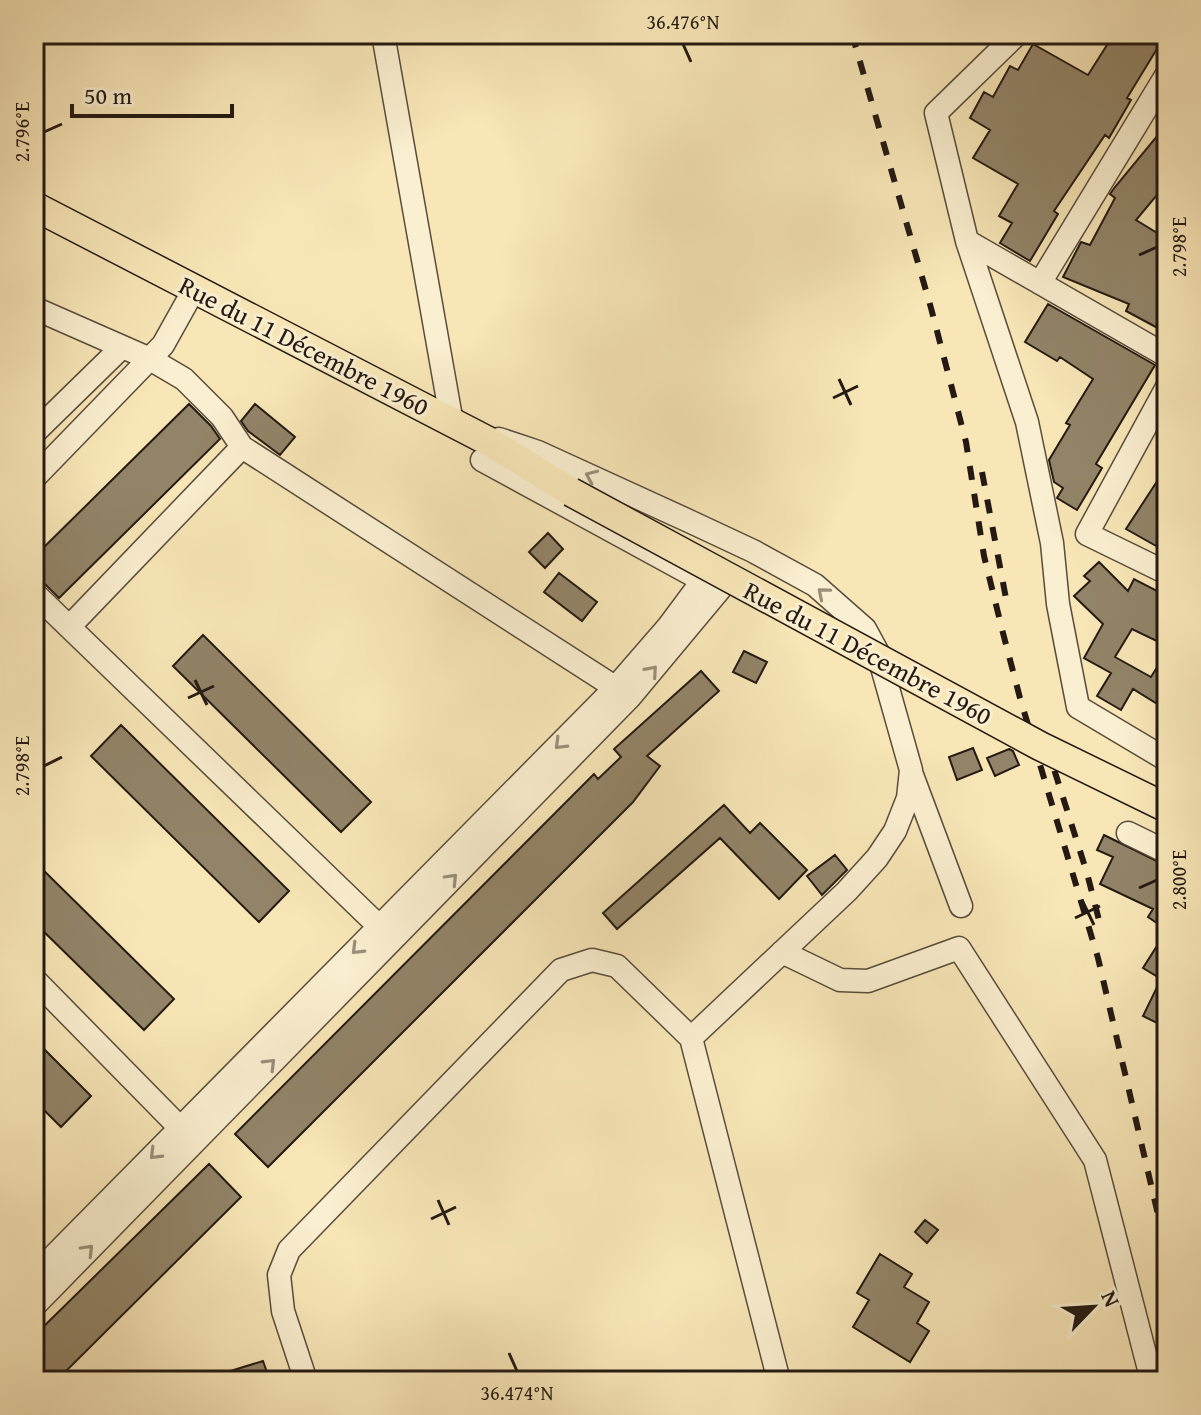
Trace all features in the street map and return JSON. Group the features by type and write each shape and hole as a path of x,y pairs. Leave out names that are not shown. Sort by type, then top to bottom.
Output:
{"main road":[{"name":"Rue du 11 Décembre 1960","path":"34,206 490,442 571,492 1040,746 1167,808"},
{"name":"Rue du 11 Décembre 1960","path":"34,222 482,460 571,492"}],"street":[{"path":"383,34 452,423 538,452 753,551 815,585 865,629 878,653 911,770 961,906"},
{"path":"1017,34 936,113 967,241 1027,422 1052,543 1058,604 1078,707 1167,760"},
{"path":"1040,283 1167,74"},
{"path":"967,241 1167,356"},
{"path":"34,478 163,345 187,302"},
{"path":"34,308 150,359 184,379 222,417 242,447 623,692"},
{"path":"34,433 122,347"},
{"path":"1167,387 1087,534 1167,573"},
{"path":"69,627 242,447"},
{"path":"482,460 843,651 884,676"},
{"path":"34,1306 187,1135 623,692 668,627 712,584"},
{"path":"34,593 386,933"},
{"path":"691,1038 877,858 895,831 908,798 911,770"},
{"path":"1128,833 1167,852"},
{"path":"782,952 840,980 868,981 959,948 1095,1160 1152,1381"},
{"path":"306,1381 283,1311 279,1275 289,1250 561,970 592,960 617,966 691,1038 779,1381"},
{"path":"34,979 187,1135"},
{"path":"34,1276 187,1135"}],"building":[{"path":"1114,34 1166,34 1127,98 1131,100 1109,138 1105,135 1054,211 1058,214 1030,261 1000,243 1012,223 999,216 1018,184 973,158 990,130 970,118 984,92 993,97 1010,66 1018,70 1033,44 1088,75"},
{"path":"1167,124 1167,183 1136,220 1167,239 1167,333 1126,311 1129,304 1063,277 1081,242 1090,245 1115,198 1110,194"},
{"path":"1048,304 1155,365 1096,464 1102,468 1077,510 1057,498 1063,488 1054,482 1049,460 1070,425 1066,423 1093,379 1060,357 1057,361 1025,342"},
{"path":"189,404 220,439 59,598 43,582 34,579 34,557"},
{"path":"255,404 295,437 280,455 248,431 241,421"},
{"path":"1167,466 1167,534 1158,547 1126,529"},
{"path":"548,533 563,549 545,568 529,552"},
{"path":"1099,562 1128,591 1134,579 1167,596 1167,646 1132,629 1115,657 1151,677 1167,651 1167,710 1133,689 1121,710 1097,696 1111,673 1084,658 1103,624 1074,596 1090,581 1084,576"},
{"path":"559,573 597,602 582,621 544,592"},
{"path":"203,635 371,802 341,832 173,666"},
{"path":"744,651 767,662 756,683 733,672"},
{"path":"701,671 719,691 647,756 660,766 633,802 268,1167 235,1134 594,774 598,779 621,757 614,749"},
{"path":"121,725 289,891 259,922 91,756"},
{"path":"973,748 982,770 957,780 949,757"},
{"path":"1009,749 1019,765 995,776 987,758"},
{"path":"724,805 750,833 760,823 807,870 779,899 720,838 617,929 603,913"},
{"path":"1104,835 1167,866 1167,930 1148,917 1153,909 1100,884 1113,857 1097,850"},
{"path":"835,855 847,870 822,895 807,876"},
{"path":"34,861 174,999 144,1030 34,922"},
{"path":"1167,930 1167,1028 1143,1016 1161,979 1143,968"},
{"path":"34,1039 91,1096 61,1127 34,1100"},
{"path":"209,1164 241,1197 56,1381 34,1381 34,1336"},
{"path":"925,1220 938,1230 927,1243 915,1232"},
{"path":"880,1254 912,1274 904,1287 929,1302 917,1323 929,1331 910,1362 853,1327 869,1300 857,1293"},
{"path":"263,1361 270,1381 212,1381 211,1377"}],"railway":[{"path":"852,34 966,442 984,556 1003,633 1098,958 1167,1253"},
{"path":"982,472 1008,609"},
{"path":"1046,744 1100,924"}]}
